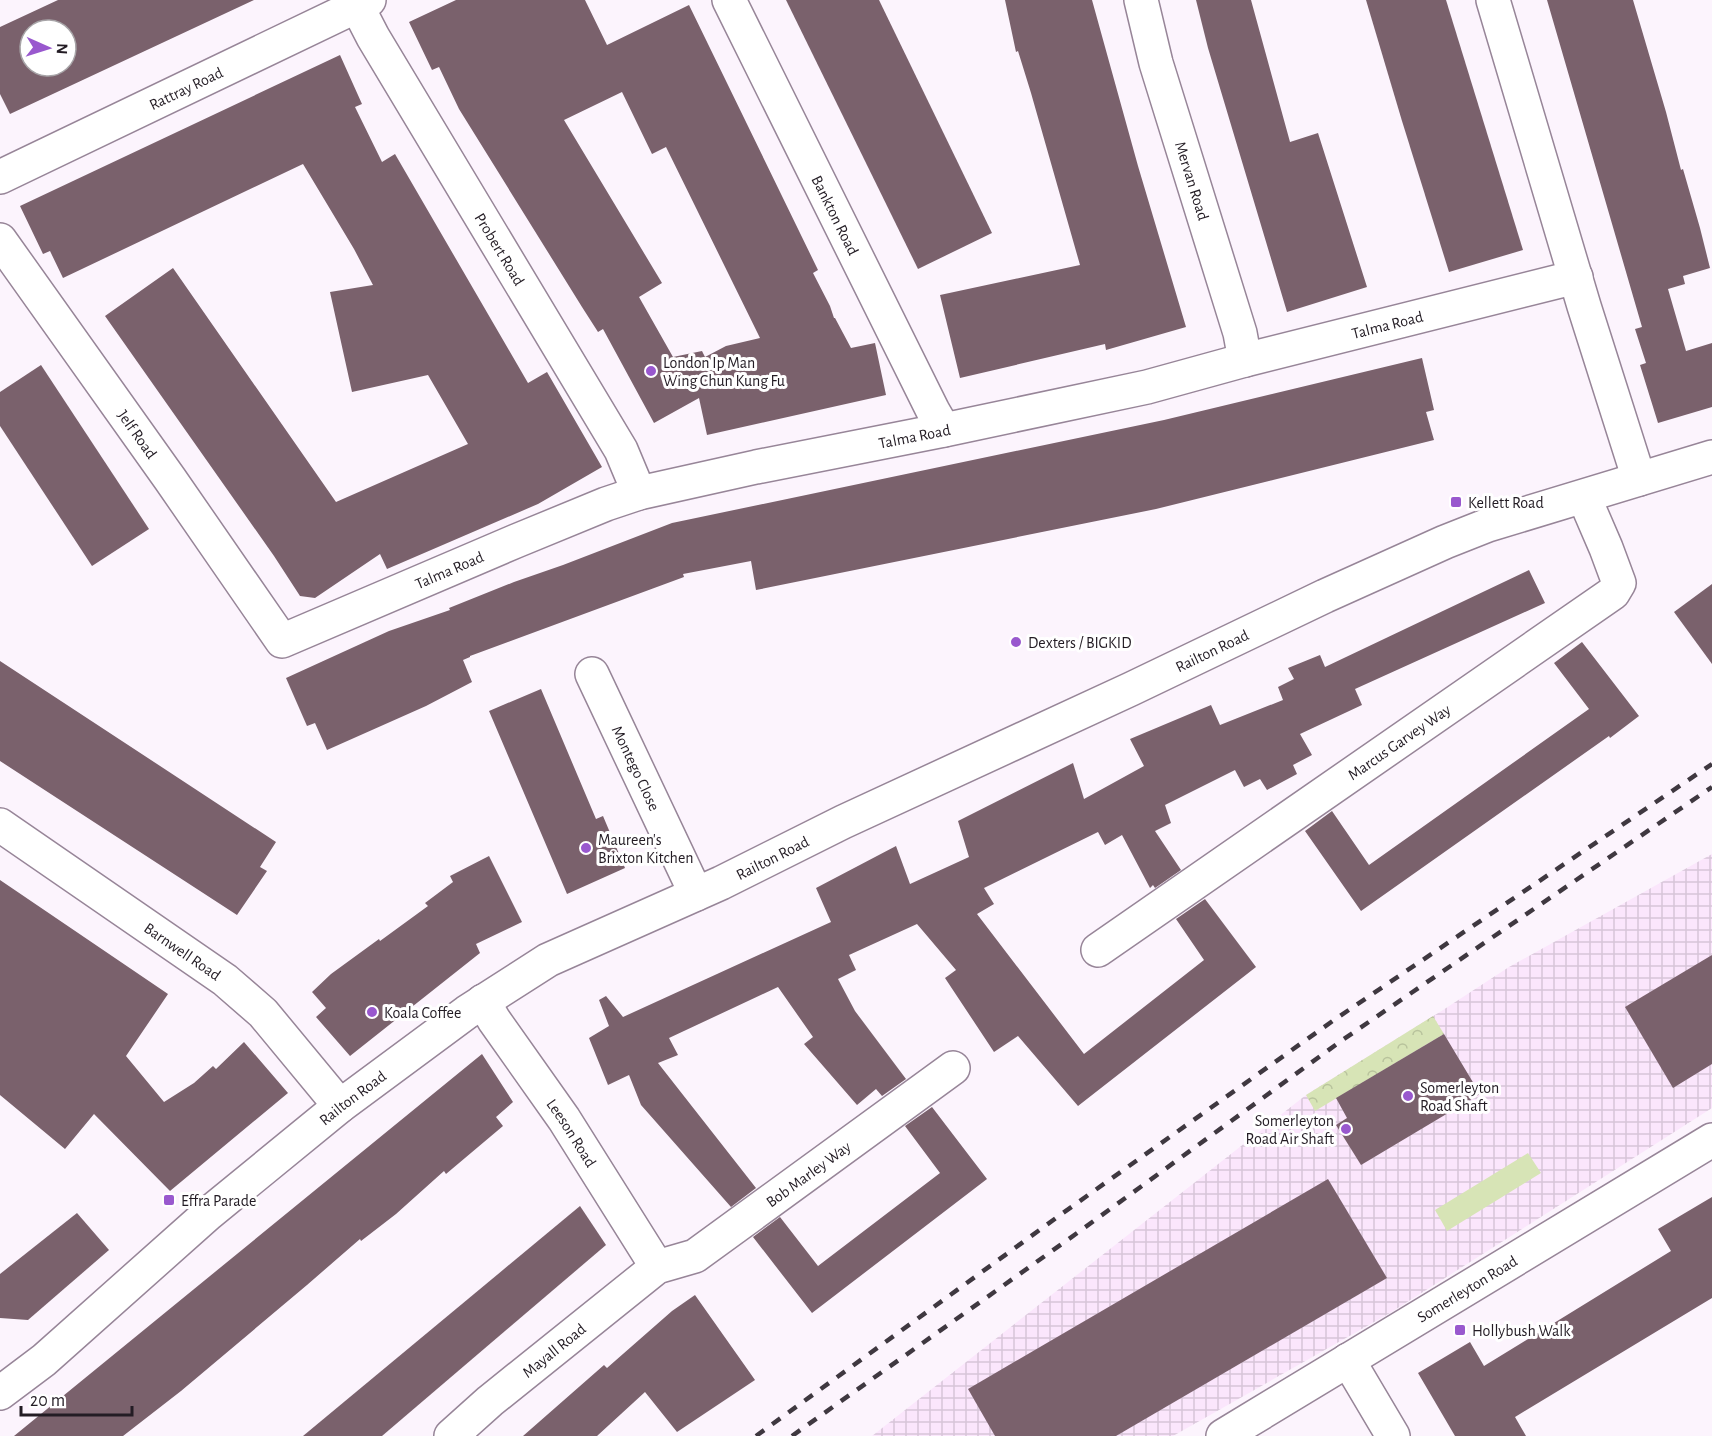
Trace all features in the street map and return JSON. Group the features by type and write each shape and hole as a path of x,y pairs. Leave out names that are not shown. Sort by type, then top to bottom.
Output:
{"street":[{"name":"Bankton Road","path":"729,0 944,430"},
{"name":"Mervan Road","path":"1141,0 1156,63 1240,333 1245,360"},
{"path":"1493,0 1639,479"},
{"name":"Rattray Road","path":"0,177 363,3"},
{"name":"Probert Road","path":"363,3 379,47 621,450 639,493"},
{"name":"Jelf Road","path":"0,240 170,479 274,631"},
{"name":"Talma Road","path":"274,631 282,641 516,541 639,493 1147,387 1245,360 1576,278"},
{"name":"Railton Road","path":"4,1383 44,1360 208,1214 340,1106 483,1001 548,960 696,894 803,841 1347,586 1488,525 1712,457"},
{"name":"Marcus Garvey Way","path":"1098,950 1613,593 1619,583 1584,497"},
{"name":"Montego Close","path":"592,674 696,894"},
{"name":"Barnwell Road","path":"0,825 225,980 263,1013 340,1106"},
{"name":"Leeson Road","path":"483,1001 564,1119 657,1267"},
{"name":"Bob Marley Way","path":"657,1267 695,1256 953,1068"},
{"name":"Somerleyton Road","path":"1223,1436 1348,1360 1707,1154"},
{"name":"Mayall Road","path":"451,1436 490,1401 657,1267"},
{"path":"1348,1360 1393,1436"}],"shaded area":[{"path":"1712,854 1712,1108 1390,1313 1173,1436 872,1436 1306,1095 1509,967"}],"green space":[{"path":"1433,1016 1444,1034 1315,1111 1306,1095"},
{"path":"1528,1153 1541,1173 1447,1231 1435,1210"}],"building":[{"path":"58,0 254,0 10,114 0,94 0,27 18,19 18,78 78,78 78,18 19,18"},
{"path":"456,0 585,0 607,45 689,5 818,270 813,273 834,318 851,348 875,343 886,395 707,435 699,398 654,423 603,329 598,332 582,307 459,109 439,67 432,70 409,22","holes":["622,92 652,154 666,147 760,338 726,346 705,357 702,351 673,357 639,297 662,283 564,120"]},
{"path":"786,0 879,0 992,233 918,269"},
{"path":"1005,0 1092,0 1186,327 1106,350 1105,344 960,378 940,295 1080,265 1031,93 1018,51 1016,52"},
{"path":"1196,0 1251,0 1290,142 1318,133 1367,287 1287,312 1208,48"},
{"path":"1366,0 1446,0 1523,250 1449,272"},
{"path":"1547,0 1633,0 1710,268 1683,276 1685,284 1668,289 1686,351 1712,343 1712,407 1658,423 1640,365 1646,363 1635,329 1642,327"},
{"path":"340,55 362,104 355,107 382,162 395,154 528,383 547,372 602,467 538,504 387,569 380,554 315,598 300,596 105,316 173,268 336,502 468,444 428,375 352,392 330,292 373,285 303,164 63,278 50,251 43,254 20,206"},
{"path":"1422,358 1434,410 1426,412 1434,440 1156,509 756,590 751,561 683,574 684,577 470,656 463,660 472,682 426,706 327,750 315,723 307,726 286,678 389,631 450,610 449,608 514,582 672,523 1164,420"},
{"path":"41,365 149,529 92,566 0,426 0,392"},
{"path":"1529,570 1545,603 1355,689 1362,705 1300,734 1312,755 1293,765 1297,774 1267,790 1260,779 1244,787 1235,770 1165,805 1171,823 1155,831 1181,870 1155,888 1153,885 1150,888 1122,835 1105,845 1098,832 984,888 994,904 977,914 1084,1054 1204,960 1176,919 1205,899 1256,967 1078,1106 1018,1036 994,1052 945,978 956,970 917,924 849,955 856,970 838,979 855,1011 906,1079 882,1096 876,1089 857,1105 804,1044 813,1037 778,987 669,1038 678,1055 658,1063 756,1188 731,1207 641,1105 629,1075 608,1085 589,1038 609,1026 599,1000 606,996 623,1017 831,922 816,888 896,846 910,884 969,857 958,821 1073,763 1084,799 1144,766 1130,739 1211,705 1220,725 1283,700 1278,687 1294,679 1288,668 1320,655 1325,667"},
{"path":"1712,584 1712,664 1674,612"},
{"path":"1582,642 1639,716 1361,911 1305,831 1332,811 1369,865 1589,709 1554,663"},
{"path":"0,661 276,842 260,867 267,871 237,915 0,761"},
{"path":"541,689 596,819 603,816 625,868 567,894 489,711"},
{"path":"489,856 522,922 476,944 480,953 350,1056 316,1017 326,1008 312,992 331,974 428,906 425,903 453,882 450,876"},
{"path":"0,880 168,994 126,1056 164,1102 194,1083 213,1066 216,1069 244,1042 288,1093 170,1191 94,1114 65,1149 0,1095"},
{"path":"1712,955 1712,1064 1673,1088 1625,1007"},
{"name":"Somerleyton Road Shaft","path":"1444,1034 1480,1094 1361,1165 1336,1125 1347,1118 1336,1098"},
{"path":"482,1054 513,1102 496,1117 503,1126 446,1174 444,1171 396,1214 361,1241 360,1239 181,1391 123,1436 14,1436"},
{"path":"932,1107 987,1179 812,1313 753,1237 780,1217 818,1266 940,1173 905,1126"},
{"path":"1328,1179 1387,1278 1116,1436 995,1436 968,1389"},
{"path":"1712,1197 1712,1298 1515,1417 1526,1436 1455,1436 1418,1373 1470,1342 1484,1366 1671,1251 1658,1229"},
{"path":"580,1206 606,1245 382,1436 303,1436"},
{"path":"77,1213 109,1250 28,1320 0,1318 0,1274"},
{"path":"695,1295 755,1380 677,1432 645,1392 597,1436 523,1436 604,1365 607,1368 672,1311"}],"railway":[{"path":"756,1436 1334,1020 1712,764"},
{"path":"792,1436 1341,1041 1712,787"}],"place":[{"name":"London Ip Man Wing Chun Kung Fu","path":"651,371"},
{"name":"Kellett Road","path":"1456,502"},
{"name":"Dexters / BIGKID","path":"1016,642"},
{"name":"Maureen's Brixton Kitchen","path":"586,848"},
{"name":"Koala Coffee","path":"372,1012"},
{"name":"Somerleyton Road Shaft","path":"1408,1096"},
{"name":"Somerleyton Road Air Shaft","path":"1346,1129"},
{"name":"Effra Parade","path":"169,1200"},
{"name":"Hollybush Walk","path":"1460,1330"}]}
